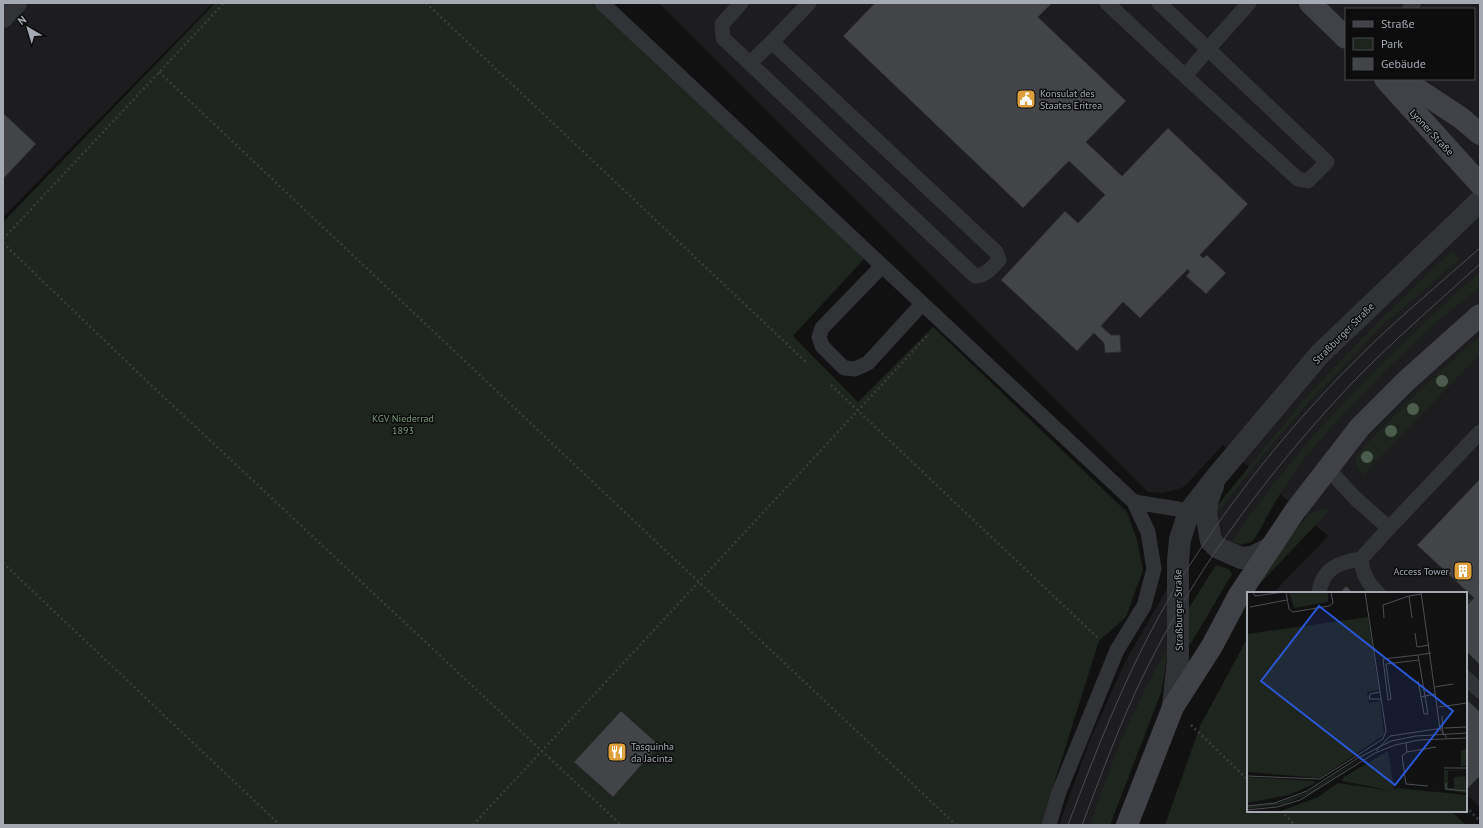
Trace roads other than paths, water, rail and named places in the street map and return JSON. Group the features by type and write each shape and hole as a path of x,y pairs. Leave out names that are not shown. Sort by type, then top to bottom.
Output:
{"main road":[{"path":"1310,3 1345,37"},
{"name":"Lyoner Straße","path":"1386,80 1480,184"},
{"path":"1404,80 1461,118 1480,134"},
{"name":"Straßburger Straße","path":"1127,825 1212,646 1239,595 1294,510 1360,426 1406,381 1480,314"}],"street":[{"path":"3,17 16,3"},
{"name":"Straßburger Straße","path":"1180,714 1178,658 1178,561 1180,539 1189,512 1217,476 1320,354 1480,201"},
{"name":"Straßburger Straße","path":"1217,476 1208,499 1206,513 1211,541 1218,548 1241,558 1252,557 1268,549"}],"lane":[{"path":"602,3 1134,502 1148,532 1154,569 1144,606 1118,650 1059,792 1049,825"},
{"path":"741,3 722,24 723,38 975,276 980,276 987,273 999,260 996,252 772,42"},
{"path":"750,63 809,3"},
{"path":"1107,3 1298,179 1308,181 1327,162 1208,48 1158,3"},
{"path":"1185,76 1249,3"},
{"path":"882,266 822,328 820,333 819,337 822,346 844,368 855,368 868,363 922,304"},
{"path":"1319,592 1323,578 1330,569 1340,563 1361,559 1480,432"},
{"path":"1327,468 1356,498 1389,528"},
{"path":"1134,502 1189,512"},
{"path":"1361,559 1365,577 1370,586 1377,592"},
{"path":"1467,679 1480,691"}],"tram line":[{"path":"1068,825 1104,733 1130,673 1145,643 1177,585 1223,516 1274,450 1329,388 1388,329 1480,248"},
{"path":"1082,825 1120,727 1146,670 1184,600 1228,534 1276,470 1328,409 1364,371 1480,264"}],"place":[{"name":"Konsulat des Staates Eritrea","path":"1026,99"},
{"name":"Access Tower","path":"1463,571"},
{"name":"Tasquinha da Jacinta","path":"617,752"}],"park label":[{"name":"KGV Niederrad 1893","path":"403,424"}]}
